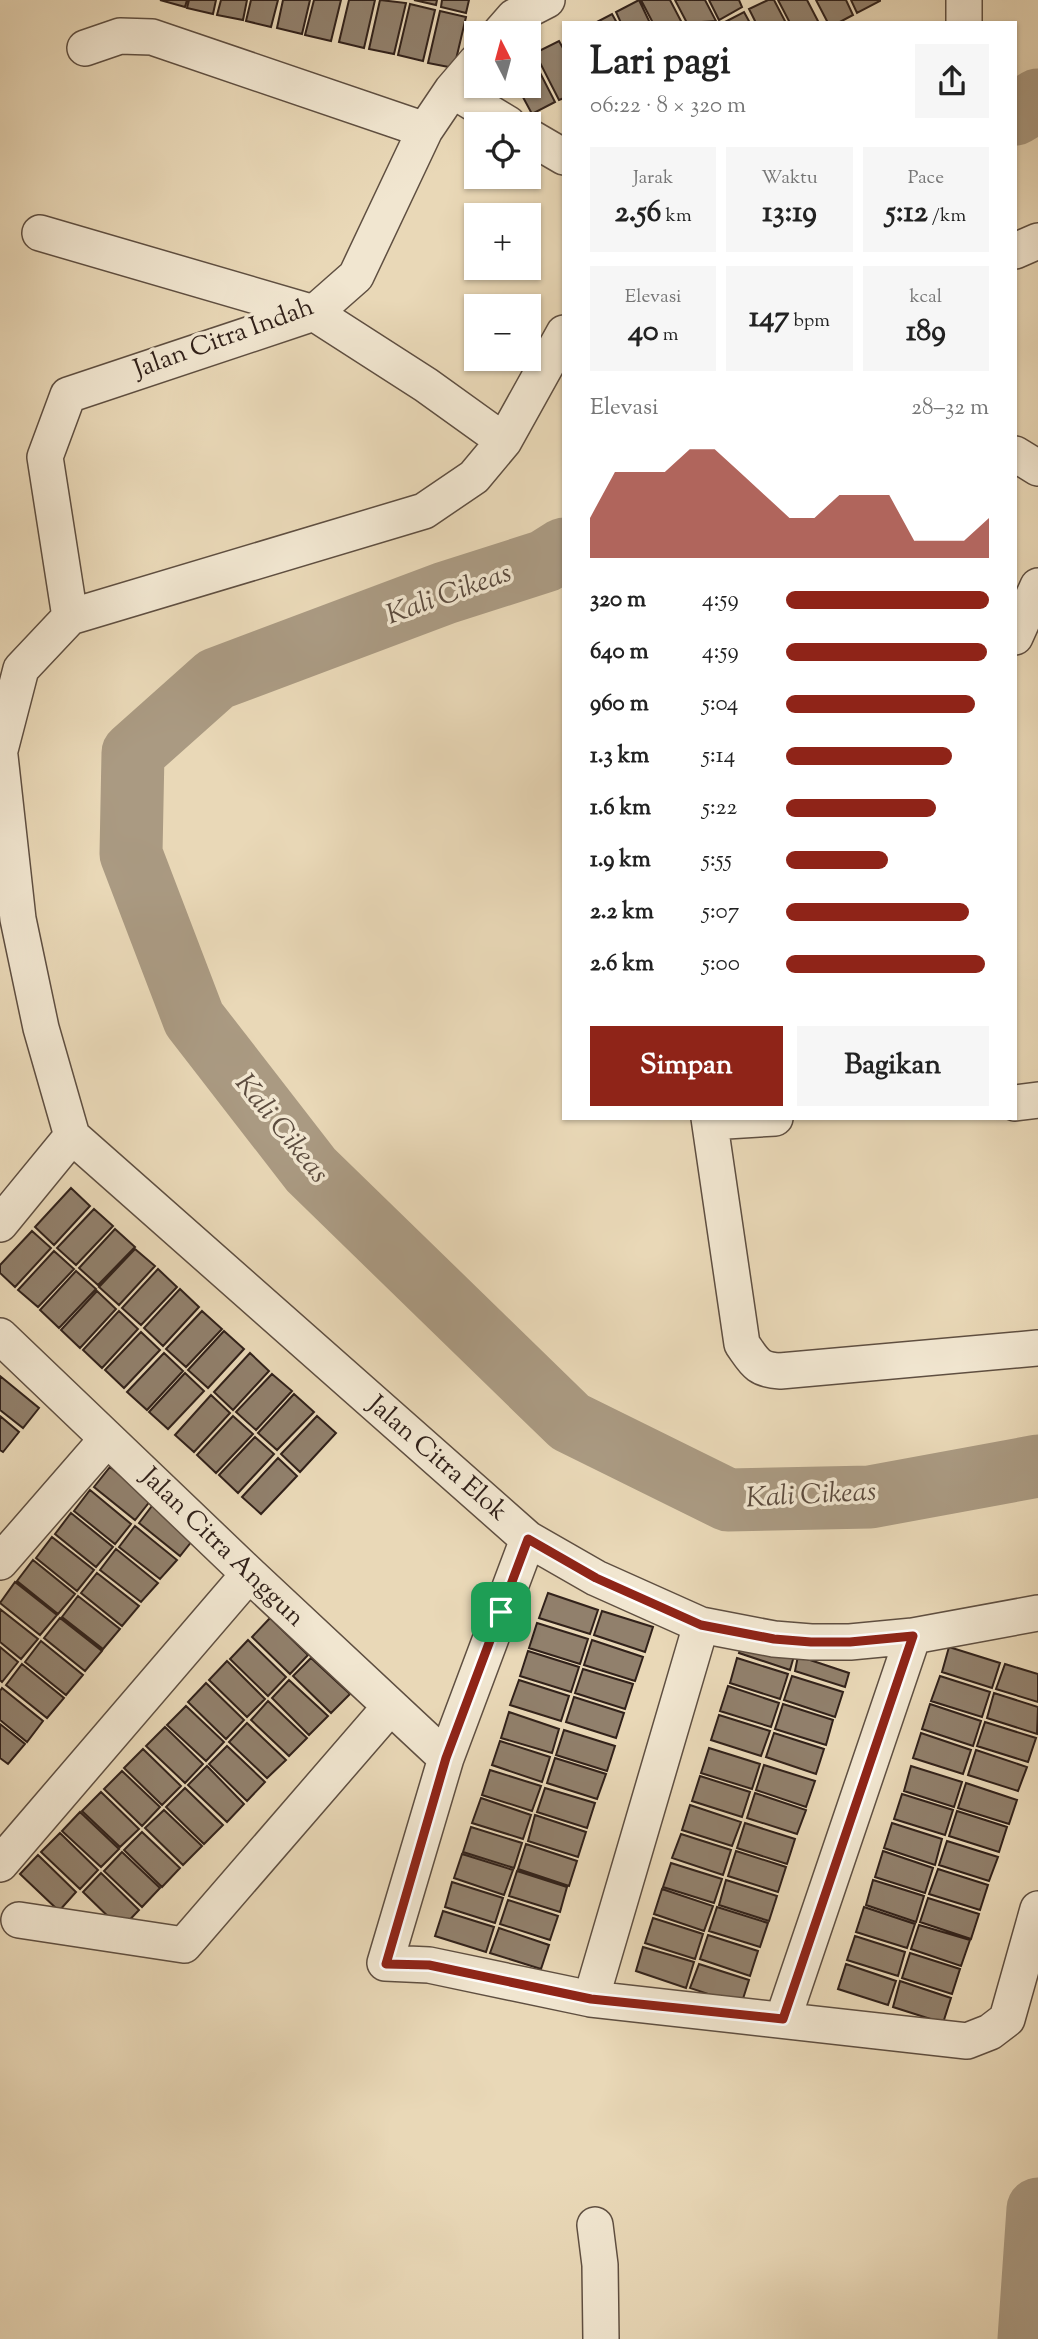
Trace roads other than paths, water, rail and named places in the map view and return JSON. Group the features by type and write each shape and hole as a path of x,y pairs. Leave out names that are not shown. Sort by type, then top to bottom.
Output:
{"street":[{"path":"510,21 547,0"},
{"path":"964,0 964,21"},
{"path":"85,48 120,36 152,37 425,130"},
{"name":"Jalan Citra Indah","path":"70,618 45,457 68,395 314,313 356,276 425,130 464,76"},
{"path":"452,90 488,112"},
{"path":"541,144 562,157"},
{"path":"40,233 314,313 426,385 504,441"},
{"path":"1017,250 1038,241"},
{"path":"0,750 6,696 21,669 70,618 424,511 474,477 504,441 562,337"},
{"path":"1017,455 1038,468"},
{"path":"1017,633 1038,586"},
{"path":"0,756 18,919 41,1028 72,1136 0,1224"},
{"path":"1017,1103 1038,1100"},
{"path":"709,1120 742,1343 754,1362 766,1370 780,1371 1038,1348"},
{"name":"Jalan Citra Elok","path":"72,1136 528,1539 596,1578 701,1625 774,1639 811,1642 850,1642 913,1636 1038,1613"},
{"name":"Jalan Citra Anggun","path":"0,1336 446,1758"},
{"path":"0,1562 107,1439"},
{"path":"528,1539 446,1758 386,1964 429,1965 591,1999 967,2040 990,2032 1007,2019 1038,1909"},
{"path":"0,1864 249,1574"},
{"path":"591,1999 701,1625"},
{"path":"783,2019 913,1636"},
{"path":"19,1920 184,1945 390,1707"},
{"path":"595,2225 600,2265 601,2339"}],"waterway":[{"name":"Kali Cikeas","path":"1017,113 1038,100"},
{"name":"Kali Cikeas","path":"562,550 545,561 445,593 216,679 133,753 131,854 194,1019 311,1170 570,1422 728,1500 870,1497 1038,1466"},
{"name":"Kali Cikeas","path":"1029,2339 1038,2209"}]}
